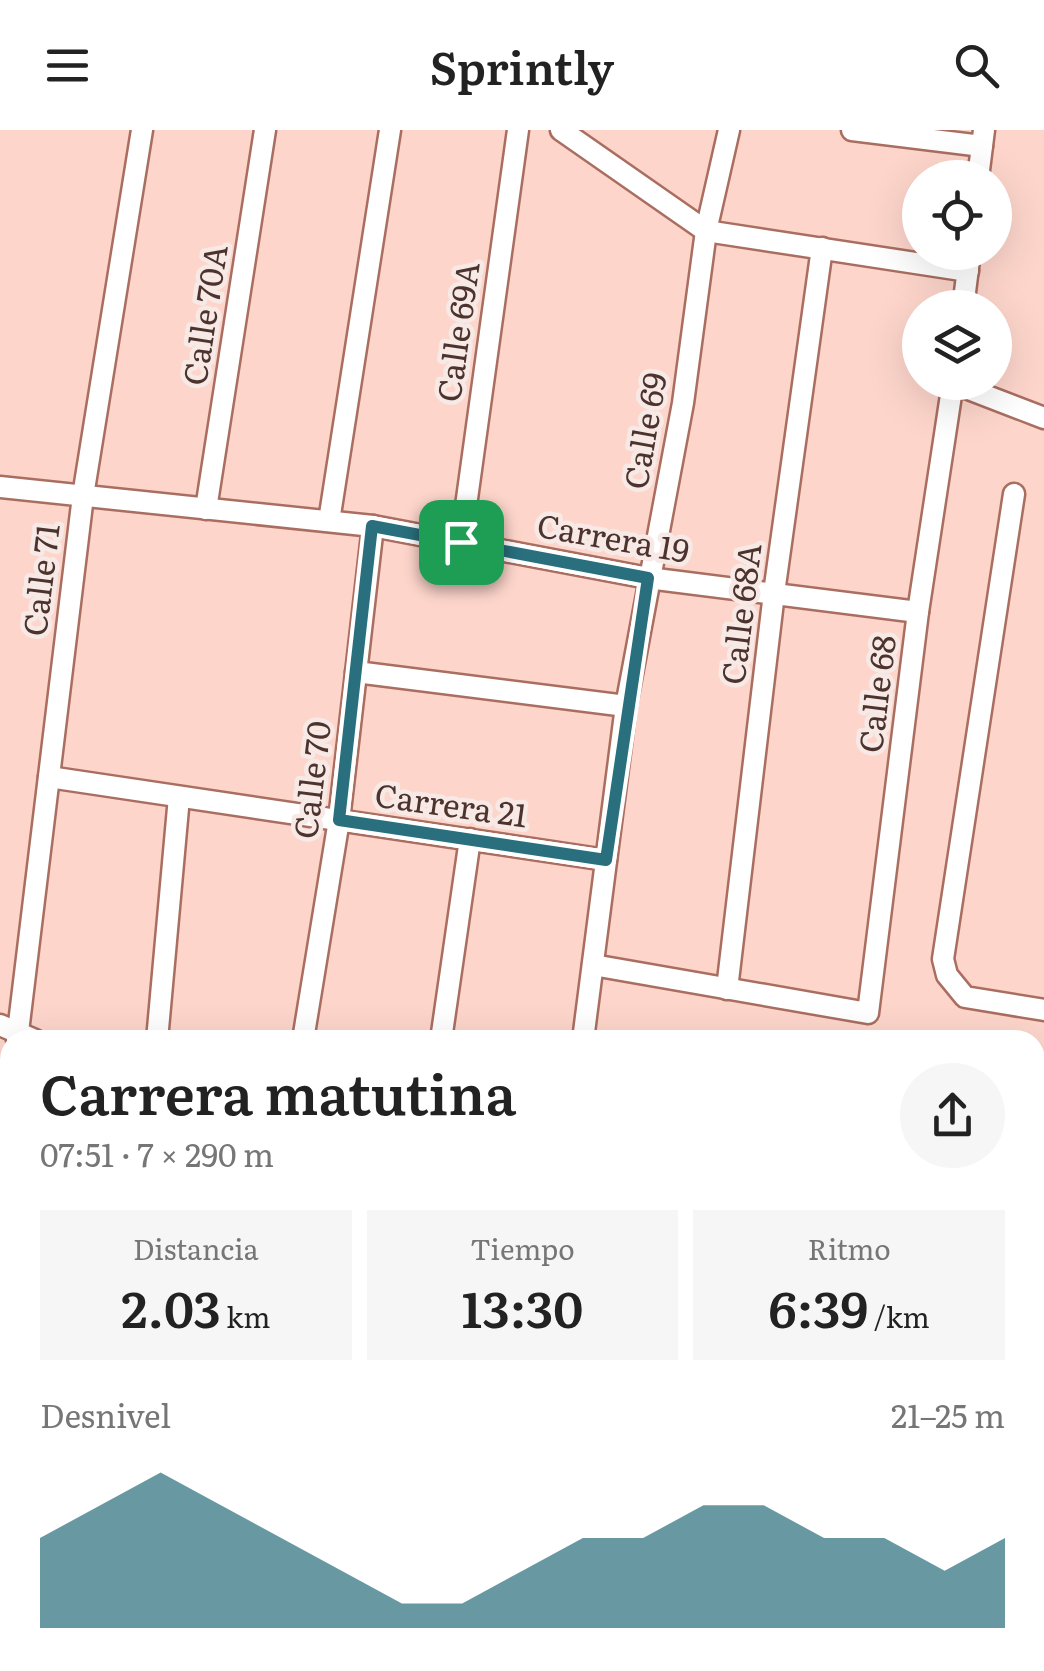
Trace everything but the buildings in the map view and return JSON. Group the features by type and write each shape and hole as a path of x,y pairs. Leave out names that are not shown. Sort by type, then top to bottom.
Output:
{"street":[{"name":"Calle 71","path":"17,1030 82,496 142,130"},
{"name":"Calle 70A","path":"206,508 265,130"},
{"path":"329,522 390,130"},
{"name":"Calle 69A","path":"461,542 518,130"},
{"path":"561,130 706,231 902,256"},
{"name":"Calle 69","path":"584,1030 626,706 683,403 706,231 730,130"},
{"path":"852,130 983,138"},
{"name":"Calle 68A","path":"727,989 774,592 822,248"},
{"name":"Calle 68","path":"727,989 868,1013 918,612 950,400"},
{"path":"997,400 1044,418"},
{"name":"Carrera 19","path":"0,486 372,526 648,578 918,612"},
{"path":"1014,494 943,959 948,976 965,997 1044,1010"},
{"name":"Calle 70","path":"305,1030 339,820 372,526"},
{"path":"356,672 626,706"},
{"name":"Carrera 21","path":"48,777 606,860"},
{"path":"158,1030 179,797"},
{"path":"442,1030 470,840"},
{"path":"592,965 727,989"}],"route":[{"path":"372,526 461,542 648,578 606,860 339,820 372,526"}]}
